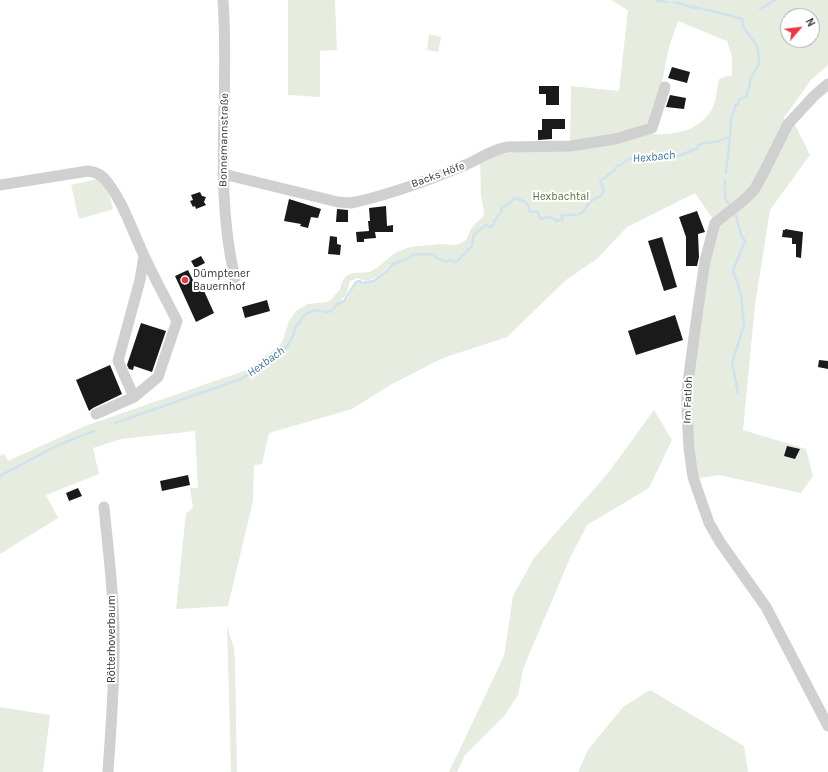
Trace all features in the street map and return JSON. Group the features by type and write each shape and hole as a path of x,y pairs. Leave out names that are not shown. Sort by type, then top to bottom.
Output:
{"street":[{"name":"Bonnemannstraße","path":"223,0 226,86 223,174 231,260 235,278"},
{"name":"Im Fatloh","path":"828,84 815,95 788,124 754,190 715,223 705,261 687,390 689,449 693,477 704,512 720,542 766,607 828,726"},
{"name":"Backs Höfe","path":"223,174 338,202 351,203 430,180 468,164 497,149 508,147 571,146 616,139 652,128 665,87"},
{"path":"0,185 88,171 102,175 112,188 177,321 158,377 134,397 96,414"},
{"path":"134,397 118,361 140,280 144,256"},
{"name":"Rötterhoverbaum","path":"104,507 112,593 114,635 114,675 108,772"}],"green space":[{"path":"288,0 335,0 337,50 320,51 320,97 288,95"},
{"name":"Hexbachtal","path":"611,0 828,0 828,65 811,80 783,119 795,125 810,155 770,210 755,305 743,430 806,449 813,476 801,493 719,475 694,479 687,412 715,222 695,193 627,227 598,258 566,280 507,337 443,358 390,385 352,409 269,433 262,464 254,465 253,501 228,606 176,609 186,513 193,508 190,488 198,488 195,431 121,439 93,448 99,474 46,495 58,518 0,554 0,456 4,454 8,461 85,426 247,370 279,346 283,340 289,321 296,311 308,304 327,302 331,300 340,289 346,276 353,273 370,272 395,253 410,247 440,244 453,245 459,244 466,240 475,224 483,217 484,212 481,196 480,161 488,156 644,134 674,133 692,128 707,116 713,107 719,79 732,75 732,57 727,41 678,21 669,47 656,113 647,125 635,131 570,143 571,86 619,91 628,10","holes":["394,262 396,263 375,279 355,283 348,299 338,303 346,295 350,281 358,278 363,280 373,279"]},
{"path":"429,34 441,37 438,52 427,50"},
{"path":"97,179 101,182 110,196 113,209 79,219 71,185"},
{"path":"654,410 672,440 649,488 587,525 570,558 523,669 518,695 504,716 465,755 457,772 449,772 504,656 513,596 534,558 608,473"},
{"path":"227,626 234,648 235,661 237,772 231,772"},
{"path":"650,690 744,746 748,772 578,772 588,750 623,707"},
{"path":"0,707 50,715 43,772 0,772"}],"building":[{"path":"672,67 690,72 687,83 668,78"},
{"path":"539,86 559,86 559,105 546,105 546,94 539,94"},
{"path":"670,95 686,98 684,109 666,107"},
{"path":"542,119 565,119 565,129 552,129 552,139 538,140 538,130 542,130"},
{"path":"200,192 202,196 206,197 204,202 206,205 196,209 190,201 193,200 191,195"},
{"path":"289,199 321,209 318,218 311,217 308,228 300,226 301,224 284,221"},
{"path":"386,206 387,226 393,225 393,232 375,232 376,238 364,239 364,242 357,242 356,232 369,231 369,208"},
{"path":"337,209 348,210 348,222 336,222"},
{"path":"697,211 705,232 698,234 699,257 697,266 686,266 686,237 679,217"},
{"path":"783,230 803,232 801,258 796,257 796,244 792,244 792,238 782,237"},
{"path":"330,236 337,237 337,244 341,245 340,255 328,254"},
{"path":"662,237 677,287 664,291 648,241"},
{"path":"201,256 205,263 195,268 191,261"},
{"path":"188,270 195,284 200,282 214,313 196,322 175,276"},
{"path":"267,300 270,311 245,318 242,307"},
{"path":"675,315 683,340 636,355 628,331"},
{"path":"141,323 166,331 152,372 134,366 133,370 129,369 127,365"},
{"path":"819,360 828,361 828,369 818,367"},
{"path":"110,365 122,394 89,411 76,380"},
{"path":"787,446 800,449 795,459 784,456"},
{"path":"188,475 190,485 162,491 160,481"},
{"path":"78,488 82,496 69,501 66,493"}],"waterway":[{"name":"Hexbach","path":"656,0 667,2"},
{"name":"Hexbach","path":"760,9 775,0"},
{"name":"Hexbach","path":"115,423 241,379 259,369 276,358 289,344 296,325 300,322 303,316 317,310 325,312 332,311 337,304 344,301 356,282 360,281 361,283 374,281 393,264 407,259 414,254 434,254 435,257 445,262 450,260 456,262 472,246 474,234 486,225 490,227 494,224 494,221 501,212 502,207 509,204 514,198 524,201 529,206 529,211 538,212 540,219 548,217 555,219 555,221 563,219 562,215 577,215 583,212 590,201 601,196 604,190 600,181 614,171 617,166 621,165 630,158 637,160 676,157 698,148 698,145 716,142 730,137 731,118 735,105 738,104 739,100 747,96 751,77 759,63 757,46 744,28 742,19 674,2"},
{"path":"726,173 730,137"},
{"path":"725,180 725,199 730,205"},
{"path":"735,212 741,235 745,241 733,270 741,294 744,325 732,363 738,393"},
{"name":"Hexbach","path":"0,476 56,446 94,431"}],"place":[{"name":"Dümptener Bauernhof","path":"185,280"}]}
